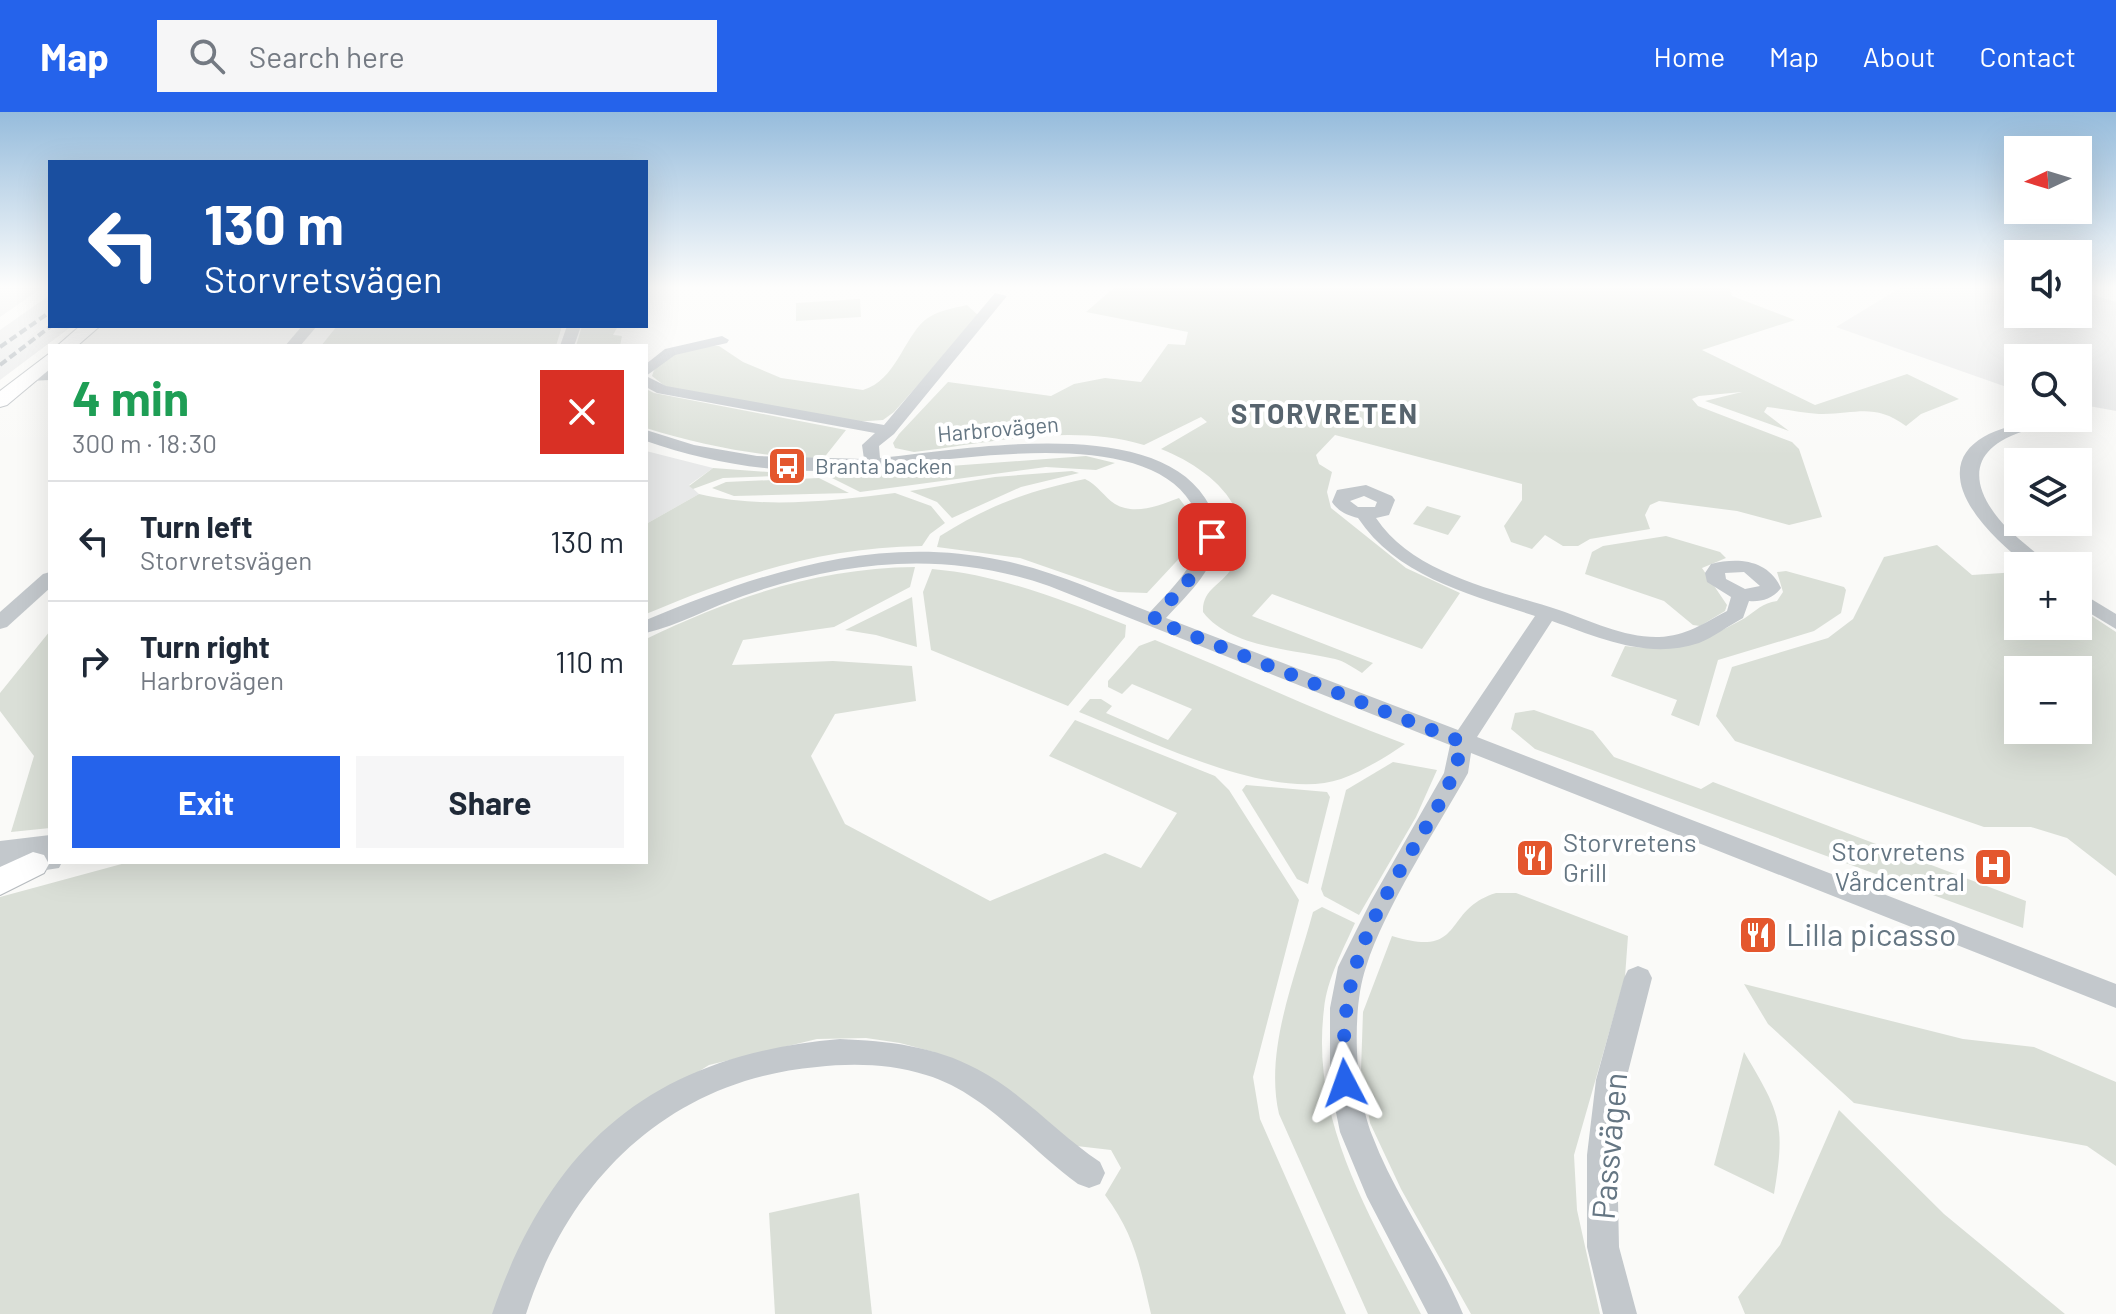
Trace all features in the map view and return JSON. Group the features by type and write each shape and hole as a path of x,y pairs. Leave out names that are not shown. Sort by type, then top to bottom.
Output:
{"main road":[{"path":"0,401 43,377"},
{"path":"0,419 43,377"},
{"path":"0,882 44,856"}],"street":[{"path":"648,369 670,352 713,342"},
{"path":"873,464 870,445 888,431 962,342"},
{"path":"648,382 662,390 888,431"},
{"path":"2007,432 1982,445 1968,467 1967,484 1990,524 2022,552"},
{"name":"Harbrovägen","path":"648,436 704,453 750,461 825,466 1055,448 1101,448 1134,456 1184,482 1206,514 1212,537 1203,564 1153,620"},
{"path":"1365,514 1370,527 1415,563 1443,578 1625,639 1668,644 1692,638 1736,614 1741,595"},
{"path":"648,626 776,575 836,562 927,558 1000,566 1153,620 2116,996"},
{"path":"0,623 48,580"},
{"path":"2092,607 2116,623"},
{"path":"1446,1314 1378,1186 1355,1132 1345,1083 1342,1040 1352,967 1380,908 1456,773 1462,742 1547,613"},
{"path":"0,851 44,856"},
{"path":"0,867 44,856"},
{"name":"Passvägen","path":"1620,1314 1603,1247 1602,1155 1611,1080 1638,978"},
{"path":"509,1314 541,1236 563,1201 634,1122 705,1082 784,1057 860,1050 897,1055 952,1072 999,1102 1055,1151 1089,1173"}],"shaded area":[{"path":"0,342 51,342 48,344 0,380"},
{"path":"324,342 557,342 557,344 323,344"},
{"path":"577,342 621,342 620,344"},
{"path":"908,342 956,342 894,412 883,420 853,422 666,387 652,376 656,368 671,356 691,349 719,346 743,362 781,378 863,390 884,378"},
{"path":"1186,342 1727,342 1702,350 1815,405 1907,374 1959,399 1921,414 1906,426 1884,414 1873,412 1819,414 1767,407 1764,412 1789,431 1705,401 1742,392 1699,396 1692,399 1698,406 1792,442 1799,449 1822,517 1789,525 1737,511 1659,501 1650,505 1645,515 1650,529 1590,539 1578,546 1563,546 1545,535 1532,549 1511,542 1504,526 1522,500 1522,484 1335,435 1316,455 1319,464 1332,472 1327,492 1331,508 1406,568 1460,593 1422,649 1272,594 1252,616 1373,663 1362,673 1335,659 1246,640 1215,624 1203,612 1209,592 1233,566 1240,546 1241,527 1236,509 1212,479 1161,449 1207,422 1201,417 1144,445 1116,439 1058,435 914,452 895,448 893,443 948,382 1051,396 1074,384 1105,378 1141,382 1168,344 1185,345"},
{"path":"1879,342 2116,342 2116,411 2092,407 2092,344 2004,344 2004,386"},
{"path":"648,390 846,430 823,459 755,453 648,429"},
{"path":"648,452 713,468 689,485 699,494 648,523"},
{"path":"1086,456 1115,463 1096,470 1046,467 860,492 824,474 827,470 895,470"},
{"path":"713,468 808,475 723,478 693,489 689,486"},
{"path":"1079,473 1021,487 952,518 937,502 910,491 995,477"},
{"path":"819,478 849,493 734,496 712,488 726,482"},
{"path":"1085,479 1123,507 1147,508 1179,498 1193,517 1188,549 1147,593 1118,592 1020,558 937,547 940,536 993,508 1027,494"},
{"path":"895,493 931,506 945,523 930,534 922,546 848,552 781,566 748,575 648,613 648,523 699,494 747,501 822,501"},
{"path":"1427,506 1461,516 1448,535 1413,524"},
{"path":"1666,536 1720,552 1726,558 1702,568 1727,605 1725,611 1700,626 1693,625 1664,601 1585,574 1592,552 1603,546"},
{"path":"1937,545 1972,575 2004,573 2004,640 2092,640 2092,616 2116,632 2116,876 2067,838 2031,827 1984,827 1735,741 1716,716 1732,667 1828,638 1853,619 1884,557"},
{"path":"915,567 910,587 834,627 743,640 732,665 833,661 912,666 916,701 835,714 811,756 845,824 990,901 1105,853 1141,868 1177,813 1049,756 1075,720 1215,776 1229,790 1299,900 1253,1077 1260,1119 1346,1314 1151,1314 1130,1238 1105,1195 1121,1168 1111,1150 1068,1145 934,1052 866,1038 817,1039 709,1065 625,1118 556,1191 526,1235 493,1314 0,1314 0,897 122,864 648,864 648,638 711,610 777,588 810,579"},
{"path":"932,569 982,577 1055,598 1126,625 1125,637 1068,706 931,650 923,592"},
{"path":"1786,571 1844,587 1841,613 1814,631 1718,660 1699,726 1671,715 1677,700 1611,676 1625,646 1658,648 1701,639 1745,618 1763,605 1777,601 1783,592 1777,572"},
{"path":"912,597 917,647 845,630"},
{"path":"48,633 48,828 11,832 34,756 0,711 0,693"},
{"path":"1155,640 1405,744 1341,779 1313,784 1280,782 1208,764 1079,712 1090,699 1101,699 1112,706 1106,713 1168,740 1192,709 1132,684 1122,694 1108,687 1108,681 1139,646"},
{"path":"1534,710 1593,731 1614,757 1701,789 1713,782 2026,901 2023,928 1535,749 1511,729 1515,713"},
{"path":"1393,762 1437,770 1416,817 1359,915 1324,896 1321,889 1346,790"},
{"path":"1246,785 1327,792 1330,797 1308,884 1297,879 1242,790"},
{"path":"1496,893 1516,893 1628,936 1625,977 1574,1155 1577,1210 1600,1314 1471,1314 1401,1189 1370,1123 1361,1070 1363,1012 1392,936 1416,941 1443,937 1467,910"},
{"path":"1322,907 1355,923 1332,976 1324,1009 1322,1051 1326,1091 1335,1130 1365,1205 1421,1314 1368,1314 1279,1114 1275,1089 1276,1064 1284,1013 1313,912"},
{"path":"1744,984 1963,1039 2034,1047 2116,1082 2116,1166 2087,1146 1854,1103 1768,1024"},
{"path":"1744,1052 1766,1090 1777,1119 1779,1150 1774,1194 1714,1165"},
{"path":"1839,1110 1944,1214 2065,1314 1745,1314 1738,1297 1780,1245"},
{"path":"859,1193 872,1314 775,1314 769,1213"}],"railway":[{"path":"0,347 7,342"},
{"path":"0,365 30,342"}],"place":[{"name":"Branta backen","path":"787,466"},
{"name":"Storvretens Grill","path":"1535,858"},
{"name":"Storvretens Vårdcentral","path":"1993,867"},
{"name":"Lilla picasso","path":"1758,935"}],"district":[{"name":"STORVRETEN","path":"1325,414"}],"route":[{"path":"1212,537 1203,564 1153,620 1462,742 1456,773 1380,908 1352,967 1342,1040 1345,1083"}]}
